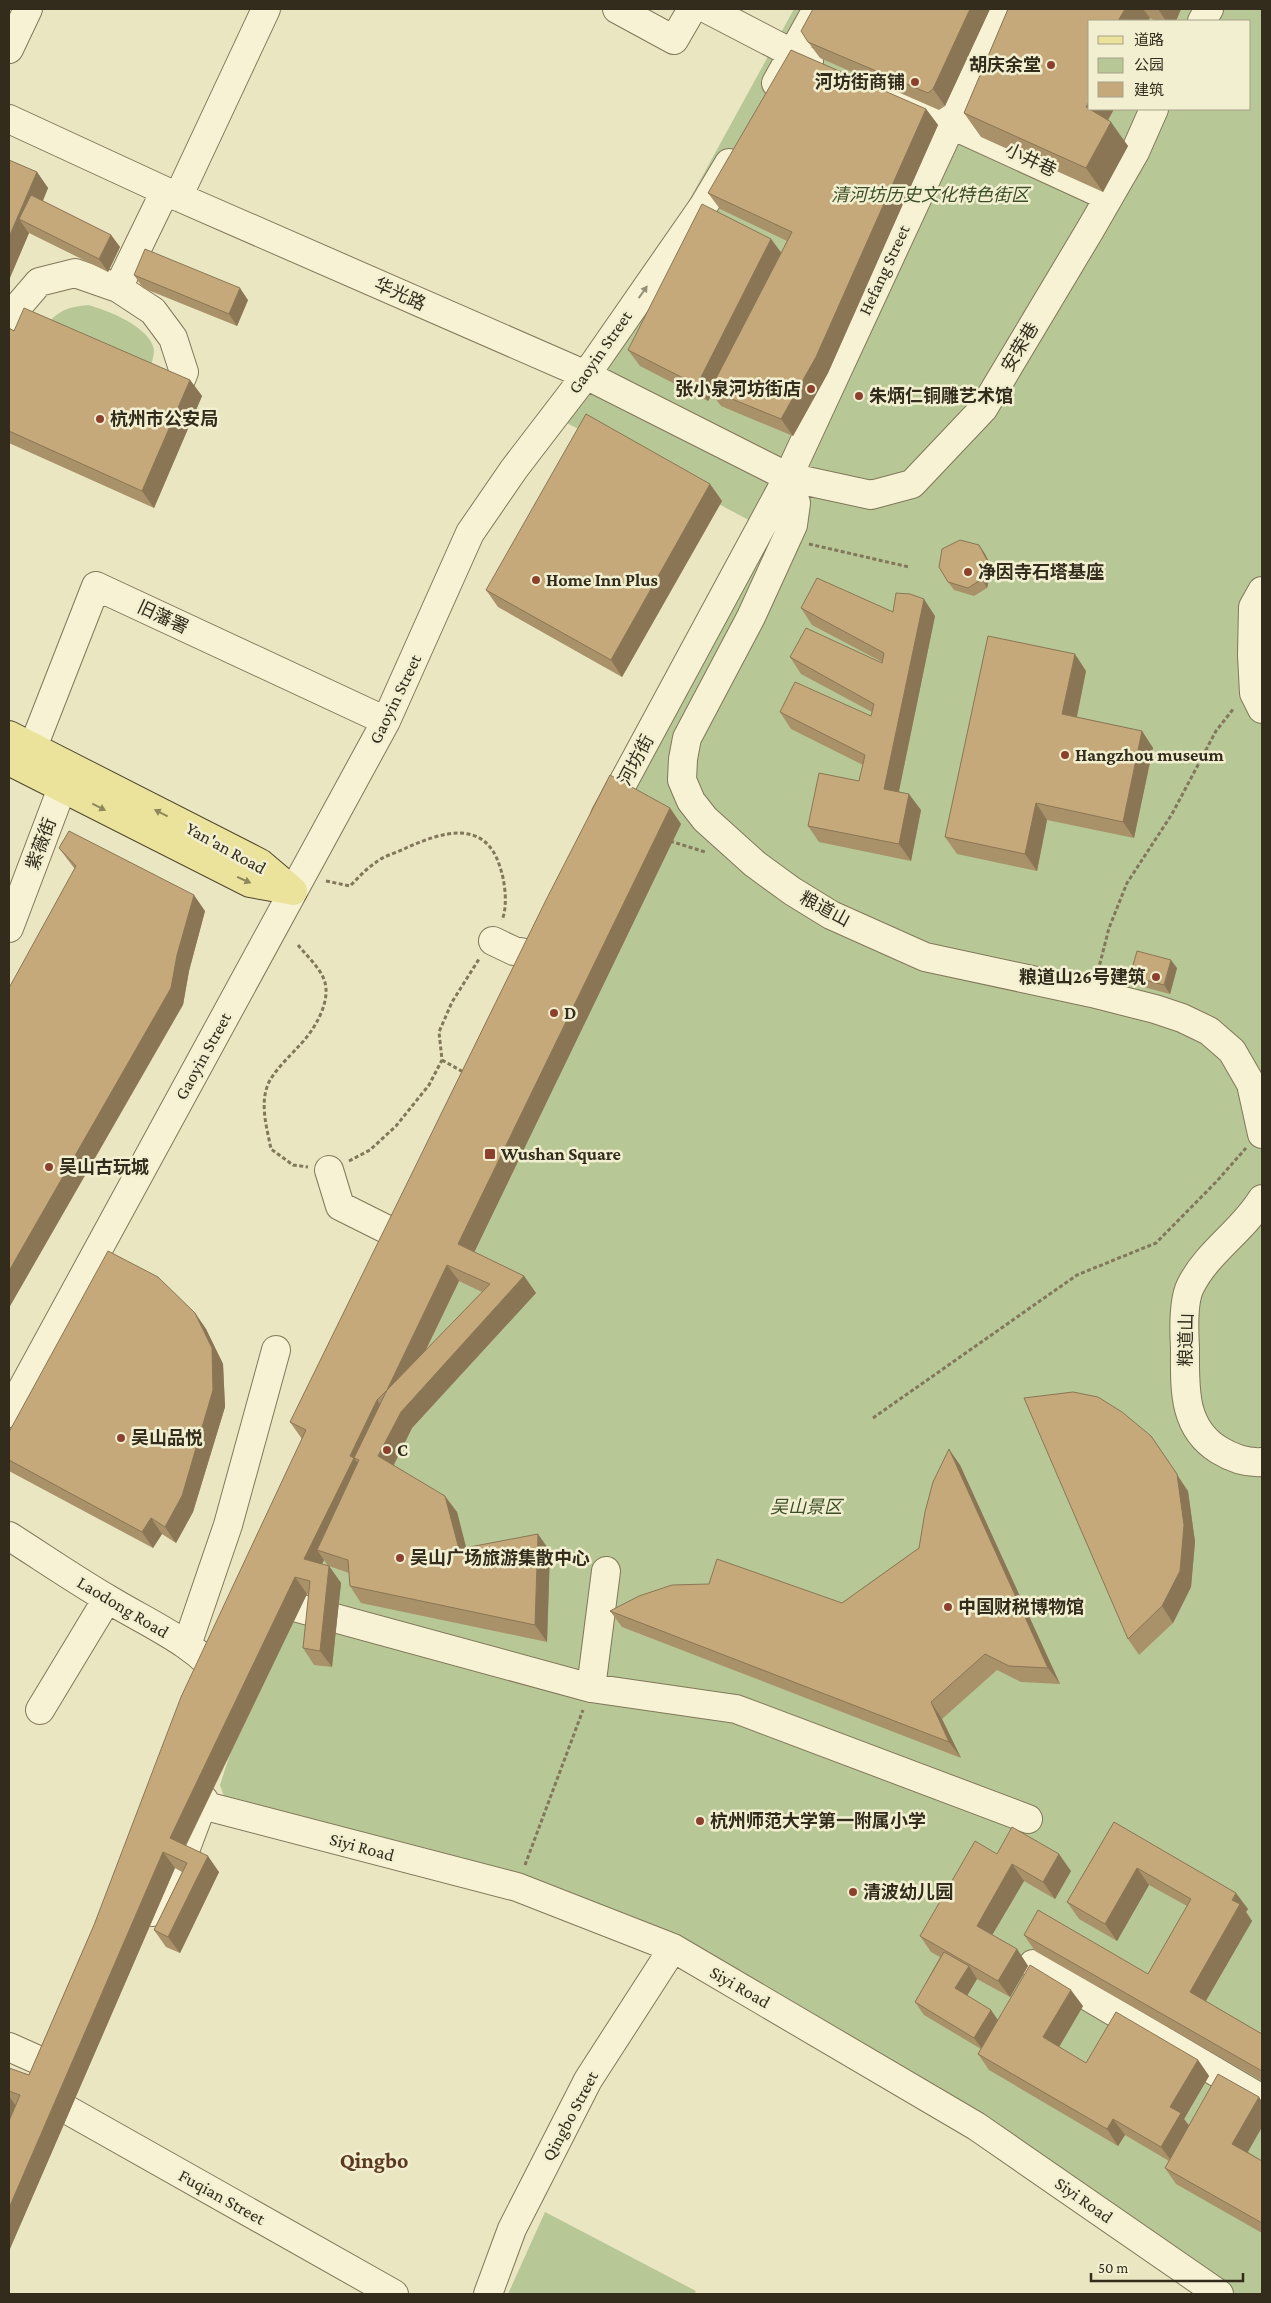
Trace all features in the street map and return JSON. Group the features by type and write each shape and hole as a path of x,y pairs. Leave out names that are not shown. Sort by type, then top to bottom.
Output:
{"main road":[{"name":"Yan'an Road","path":"9,735 260,863 293,891"},
{"name":"Yan'an Road","path":"9,761 250,883 293,891"}],"street":[{"path":"9,49 28,9"},
{"path":"118,288 172,194 266,9"},
{"path":"624,10 674,40 692,9"},
{"path":"707,9 792,55 828,70"},
{"path":"763,105 817,9"},
{"name":"Hefang Street","path":"788,477 1005,9"},
{"path":"1203,20 1209,9"},
{"name":"小井巷","path":"872,89 1109,197"},
{"name":"安荣巷","path":"788,477 872,495 912,484 983,408 1135,152 1154,110"},
{"name":"华光路","path":"9,119 172,194 586,375 788,477"},
{"name":"Gaoyin Street","path":"9,1413 386,721 470,533 514,469 586,375 704,205 743,138"},
{"path":"9,317 39,282 75,273 118,288 154,311 173,338 184,372 169,411 142,399"},
{"name":"粮道山","path":"788,477 796,503 793,525 750,617 687,738 682,759 682,780 691,801 705,819 755,864 792,891 831,915 925,957 1092,993 1182,1018 1209,1031 1232,1051 1257,1084 1262,1132"},
{"name":"河坊街","path":"594,836 788,477"},
{"name":"旧藩署","path":"33,747 96,586 386,721"},
{"path":"1262,591 1254,607 1252,655 1254,693 1262,709"},
{"name":"紫薇街","path":"9,928 62,788"},
{"path":"494,941 514,951 524,964 545,932"},
{"path":"329,1170 340,1206 383,1239 401,1204"},
{"name":"粮道山","path":"1262,1199 1256,1210 1205,1263 1189,1289 1184,1323 1186,1389 1191,1419 1205,1441 1226,1454 1250,1462 1262,1462"},
{"path":"187,1645 228,1525 276,1350"},
{"name":"Laodong Road","path":"9,1536 108,1599 187,1645 212,1664 229,1695"},
{"path":"591,1688 606,1571"},
{"path":"291,1606 302,1579"},
{"path":"239,1592 591,1688 736,1709 1028,1819"},
{"path":"40,1710 108,1599"},
{"path":"212,1664 222,1637"},
{"path":"141,1932 183,1856 202,1805 210,1776"},
{"name":"Siyi Road","path":"202,1805 517,1888 673,1948 976,2126 1219,2294"},
{"name":"Qingbo Street","path":"488,2294 512,2229 588,2080 673,1948"},
{"path":"1033,1964 1262,2099"},
{"name":"Fuqian Street","path":"9,2047 71,2060 45,2109 394,2294"}],"path":[{"path":"786,539 909,567"},
{"path":"1092,993 1109,928 1127,883 1172,814 1216,731 1253,684"},
{"path":"298,945 323,976 326,992 320,1018 308,1036 269,1082 263,1110 271,1149 294,1165 329,1170 370,1150 396,1126 429,1085 442,1060 440,1032 452,1002 473,966 494,941 505,913 503,874 497,856 478,836 458,832 432,836 376,862 350,886 326,880"},
{"path":"665,838 710,853"},
{"path":"442,1060 465,1074"},
{"path":"873,1418 1078,1275 1156,1243 1262,1132"},
{"path":"517,1888 591,1688"}],"green space":[{"name":"吴山景区","path":"794,9 1262,9 1262,2294 1220,2294 1135,2228 591,1908 231,1816 220,1785 320,1477 756,524 567,423"},
{"path":"88,305 116,315 145,334 154,350 151,366 49,322 66,309"},
{"path":"545,2212 696,2291 694,2294 508,2294"}],"building":[{"name":"河坊街商铺","path":"813,9 970,9 933,89 928,93 808,42 801,31"},
{"name":"胡庆余堂","path":"1008,9 1125,9 1119,20 1088,20 1088,104 1086,107 1088,110 1111,122 1086,168 964,113"},
{"path":"791,50 926,109 816,357 781,419 710,390 792,232 708,193"},
{"path":"9,160 37,172 9,237"},
{"path":"31,195 111,235 99,259 19,219"},
{"path":"702,204 771,239 697,385 628,350"},
{"path":"145,249 240,288 229,314 134,275"},
{"name":"杭州市公安局","path":"24,308 190,380 142,491 9,431 9,328 14,331"},
{"path":"586,414 710,484 611,660 486,590"},
{"name":"净因寺石塔基座","path":"960,540 979,545 987,560 982,579 968,588 948,582 939,567 942,549"},
{"path":"817,578 893,612 896,593 910,594 924,599 884,789 909,794 899,844 808,826 819,773 859,781 865,755 780,712 795,682 871,716 874,704 790,657 806,628 882,663 884,653 801,608"},
{"name":"Hangzhou museum","path":"988,636 1075,654 1062,714 1142,731 1123,822 1036,803 1025,854 945,837"},
{"path":"610,775 670,808 458,1244 524,1276 401,1412 378,1456 445,1496 459,1549 538,1534 535,1625 350,1586 348,1560 317,1550 359,1460 354,1458 304,1559 329,1566 320,1651 303,1648 310,1581 295,1577 170,1838 208,1856 168,1937 154,1930 187,1863 163,1852 9,2208 9,2121 20,2095 9,2091 9,2068 29,2075 94,1925 181,1697 306,1430 290,1422 546,900","holes":["447,1265 490,1284 387,1390","387,1390 354,1458 350,1456 377,1400"]},
{"name":"吴山古玩城","path":"69,831 194,895 177,955 171,988 9,1271 9,988 76,866 59,848"},
{"path":"1137,951 1171,960 1164,985 1130,976"},
{"name":"吴山品悦","path":"108,1251 158,1277 195,1313 212,1348 213,1390 182,1496 165,1527 151,1518 142,1532 9,1460 9,1432"},
{"path":"1073,1392 1098,1397 1122,1412 1151,1436 1177,1474 1184,1525 1180,1571 1162,1606 1128,1639 1024,1398"},
{"name":"中国财税博物馆","path":"949,1449 1048,1668 1009,1666 985,1654 931,1702 949,1742 610,1611 639,1596 672,1585 709,1584 717,1559 842,1603 919,1548 925,1512 933,1482"},
{"path":"1114,1822 1236,1893 1232,1900 1240,1904 1190,1992 1262,2034 1262,2071 1024,1935 1038,1910 1148,1974 1191,1899 1137,1868 1105,1924 1067,1902"},
{"path":"1012,1827 1059,1854 1043,1882 1012,1864 977,1926 1017,1949 998,1981 920,1936 975,1841 997,1854"},
{"path":"944,1952 969,1966 955,1988 991,2010 974,2038 915,2002"},
{"path":"1030,1965 1071,1990 1043,2037 1086,2063 1116,2012 1198,2060 1170,2107 1181,2113 1161,2147 1113,2119 1107,2129 978,2054"},
{"path":"1218,2074 1259,2097 1232,2144 1262,2161 1262,2223 1165,2168"}],"place":[{"name":"胡庆余堂","path":"1051,65"},
{"name":"河坊街商铺","path":"915,82"},
{"name":"张小泉河坊街店","path":"811,389"},
{"name":"朱炳仁铜雕艺术馆","path":"859,396"},
{"name":"杭州市公安局","path":"100,419"},
{"name":"净因寺石塔基座","path":"968,572"},
{"name":"Home Inn Plus","path":"536,580"},
{"name":"Hangzhou museum","path":"1065,755"},
{"name":"粮道山26号建筑","path":"1156,977"},
{"name":"D","path":"554,1013"},
{"name":"Wushan Square","path":"490,1154"},
{"name":"吴山古玩城","path":"49,1167"},
{"name":"吴山品悦","path":"121,1438"},
{"name":"C","path":"387,1450"},
{"name":"吴山广场旅游集散中心","path":"400,1558"},
{"name":"中国财税博物馆","path":"948,1607"},
{"name":"杭州师范大学第一附属小学","path":"700,1821"},
{"name":"清波幼儿园","path":"853,1892"}],"district":[{"name":"Qingbo","path":"374,2160"}],"park label":[{"name":"清河坊历史文化特色街区","path":"930,195"}]}
